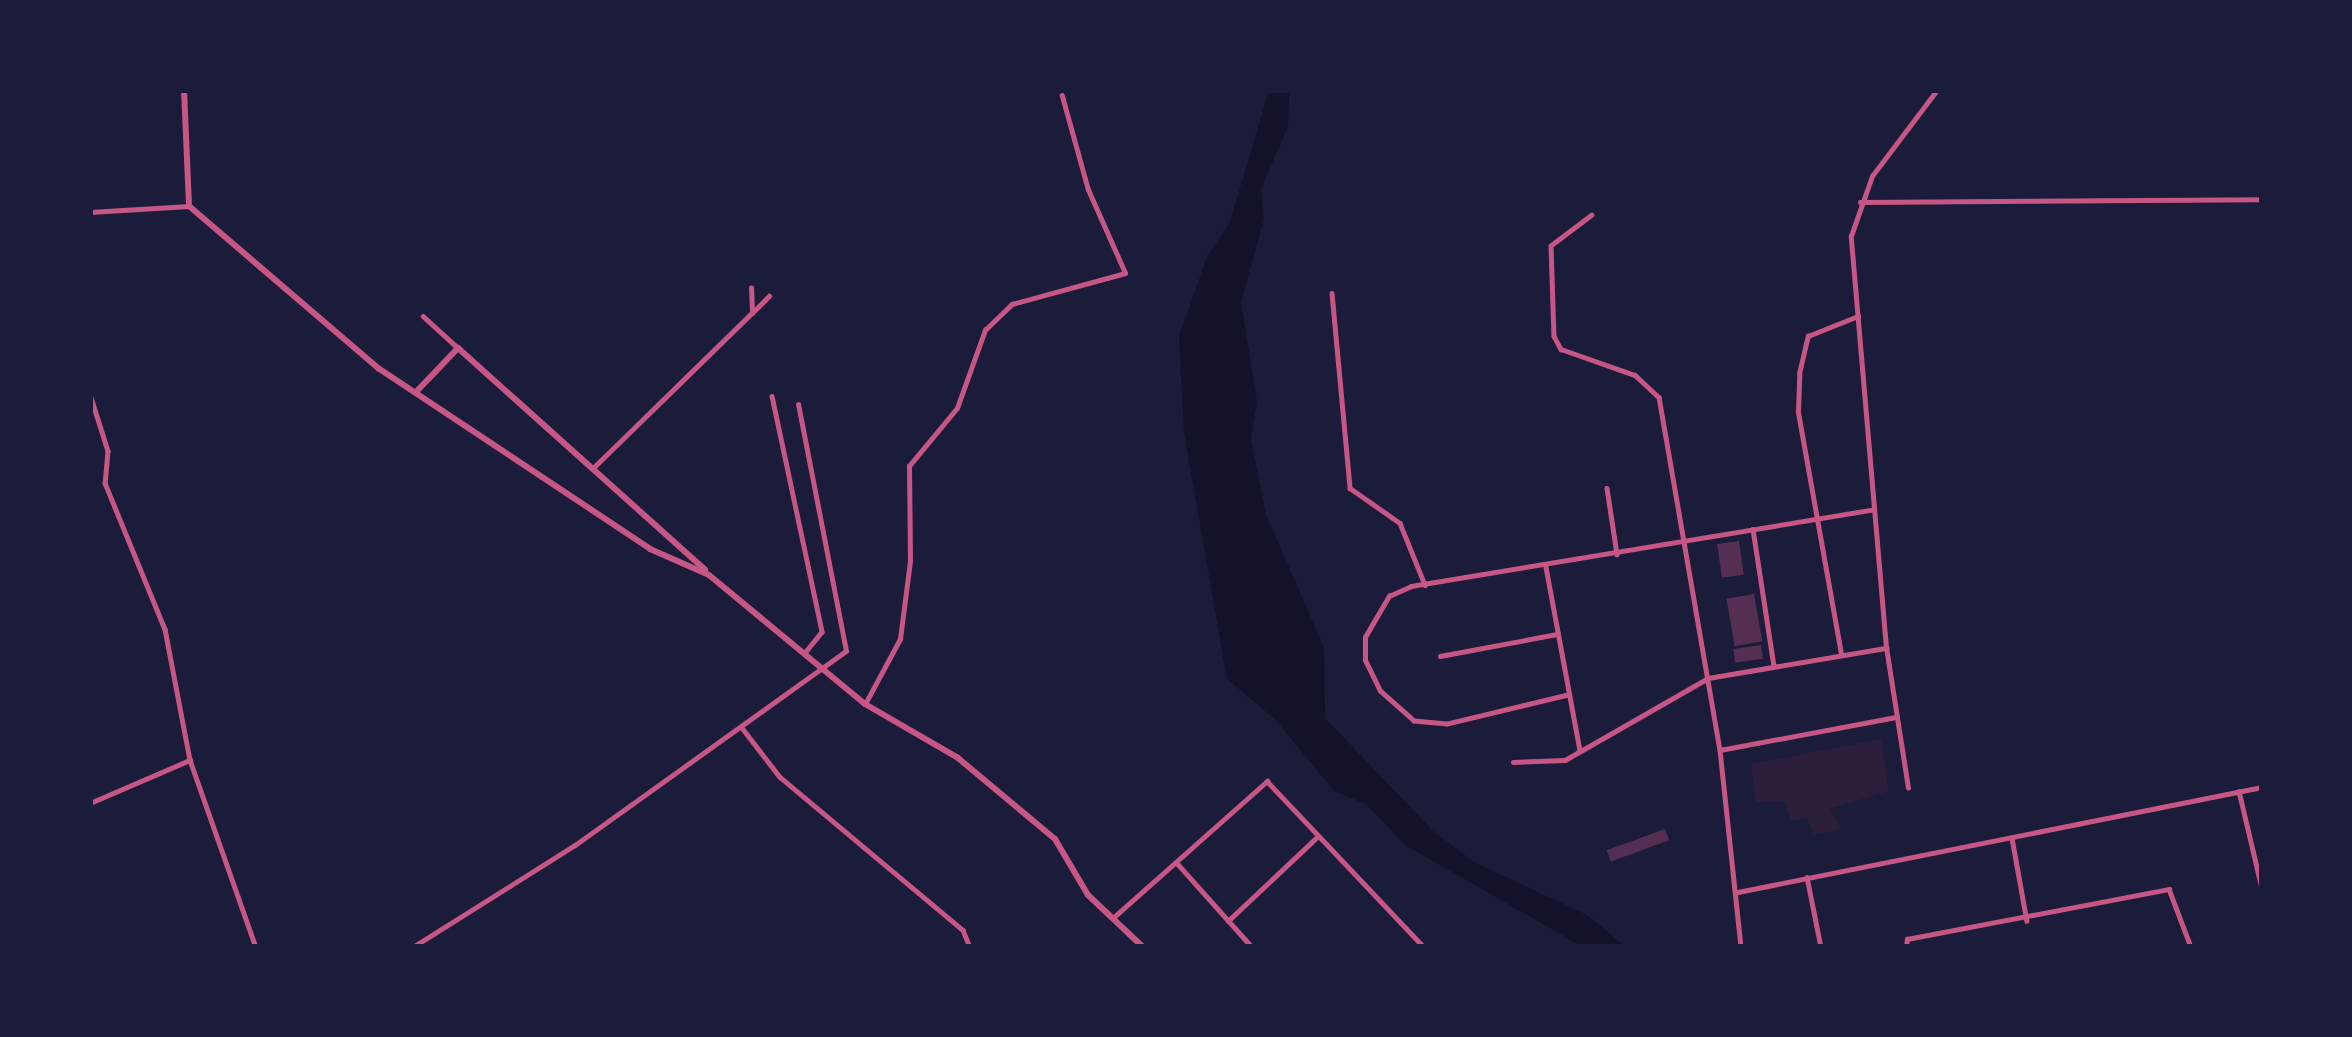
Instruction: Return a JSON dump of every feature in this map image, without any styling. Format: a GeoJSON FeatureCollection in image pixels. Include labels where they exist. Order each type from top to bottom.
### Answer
{"type":"FeatureCollection","features":[{"type":"Feature","properties":{"kind":"street"},"geometry":{"type":"LineString","coordinates":[[184,90],[189,206]]}},
{"type":"Feature","properties":{"kind":"street"},"geometry":{"type":"LineString","coordinates":[[1908,788],[1886,648],[1850,255],[1860,202],[1937,90]]}},
{"type":"Feature","properties":{"kind":"street"},"geometry":{"type":"LineString","coordinates":[[865,704],[904,616],[909,466],[957,408],[985,330],[1012,304],[1125,273],[1088,190],[1062,96]]}},
{"type":"Feature","properties":{"kind":"street"},"geometry":{"type":"LineString","coordinates":[[1860,202],[2262,199]]}},
{"type":"Feature","properties":{"kind":"street"},"geometry":{"type":"LineString","coordinates":[[90,212],[189,206],[416,392],[650,549],[710,575]]}},
{"type":"Feature","properties":{"kind":"street"},"geometry":{"type":"LineString","coordinates":[[1592,215],[1551,246],[1556,343],[1635,375],[1659,398],[1720,750],[1741,947]]}},
{"type":"Feature","properties":{"kind":"street"},"geometry":{"type":"LineString","coordinates":[[751,288],[752,313]]}},
{"type":"Feature","properties":{"kind":"street"},"geometry":{"type":"LineString","coordinates":[[1332,293],[1350,488],[1400,523],[1425,585]]}},
{"type":"Feature","properties":{"kind":"street"},"geometry":{"type":"LineString","coordinates":[[595,466],[769,296]]}},
{"type":"Feature","properties":{"kind":"street"},"geometry":{"type":"LineString","coordinates":[[423,316],[804,654],[865,704],[958,758],[1055,839],[1112,919],[1143,947]]}},
{"type":"Feature","properties":{"kind":"street"},"geometry":{"type":"LineString","coordinates":[[1841,656],[1798,412],[1808,335],[1858,316]]}},
{"type":"Feature","properties":{"kind":"street"},"geometry":{"type":"LineString","coordinates":[[416,392],[458,348]]}},
{"type":"Feature","properties":{"kind":"street"},"geometry":{"type":"LineString","coordinates":[[90,394],[108,451],[105,483],[165,629],[190,760],[256,947]]}},
{"type":"Feature","properties":{"kind":"street"},"geometry":{"type":"LineString","coordinates":[[772,396],[821,632],[804,654]]}},
{"type":"Feature","properties":{"kind":"street"},"geometry":{"type":"LineString","coordinates":[[412,947],[743,729],[846,651],[798,405]]}},
{"type":"Feature","properties":{"kind":"street"},"geometry":{"type":"LineString","coordinates":[[1607,488],[1617,555]]}},
{"type":"Feature","properties":{"kind":"street"},"geometry":{"type":"LineString","coordinates":[[1568,695],[1447,724],[1414,721],[1397,710],[1365,660],[1365,637],[1389,596],[1425,585],[1872,510]]}},
{"type":"Feature","properties":{"kind":"street"},"geometry":{"type":"LineString","coordinates":[[1753,529],[1774,667]]}},
{"type":"Feature","properties":{"kind":"street"},"geometry":{"type":"LineString","coordinates":[[1546,567],[1580,751]]}},
{"type":"Feature","properties":{"kind":"street"},"geometry":{"type":"LineString","coordinates":[[1440,656],[1558,634]]}},
{"type":"Feature","properties":{"kind":"street"},"geometry":{"type":"LineString","coordinates":[[1514,762],[1548,766],[1708,678],[1886,648]]}},
{"type":"Feature","properties":{"kind":"street"},"geometry":{"type":"LineString","coordinates":[[1720,750],[1898,717]]}},
{"type":"Feature","properties":{"kind":"street"},"geometry":{"type":"LineString","coordinates":[[743,729],[780,777],[963,930],[970,947]]}},
{"type":"Feature","properties":{"kind":"street"},"geometry":{"type":"LineString","coordinates":[[90,803],[190,760]]}},
{"type":"Feature","properties":{"kind":"street"},"geometry":{"type":"LineString","coordinates":[[1112,919],[1267,782],[1424,947]]}},
{"type":"Feature","properties":{"kind":"street"},"geometry":{"type":"LineString","coordinates":[[1738,892],[2262,787]]}},
{"type":"Feature","properties":{"kind":"street"},"geometry":{"type":"LineString","coordinates":[[2239,791],[2262,888]]}},
{"type":"Feature","properties":{"kind":"street"},"geometry":{"type":"LineString","coordinates":[[1228,921],[1317,837]]}},
{"type":"Feature","properties":{"kind":"street"},"geometry":{"type":"LineString","coordinates":[[2012,837],[2027,921]]}},
{"type":"Feature","properties":{"kind":"street"},"geometry":{"type":"LineString","coordinates":[[1176,862],[1252,947]]}},
{"type":"Feature","properties":{"kind":"street"},"geometry":{"type":"LineString","coordinates":[[1807,877],[1821,947]]}},
{"type":"Feature","properties":{"kind":"street"},"geometry":{"type":"LineString","coordinates":[[1906,947],[1907,939],[2027,921],[2169,890],[2191,947]]}},
{"type":"Feature","properties":{"kind":"shaded area"},"geometry":{"type":"Polygon","coordinates":[[[1269,90],[1289,90],[1288,126],[1261,189],[1264,219],[1241,302],[1257,402],[1251,439],[1266,514],[1324,648],[1325,718],[1433,831],[1474,862],[1587,915],[1626,947],[1583,947],[1405,845],[1366,804],[1334,791],[1275,719],[1227,679],[1184,432],[1179,336],[1207,257],[1230,222],[1269,90]]]}},
{"type":"Feature","properties":{"kind":"shaded area"},"geometry":{"type":"Polygon","coordinates":[[[1881,739],[1889,791],[1830,809],[1841,829],[1814,835],[1807,818],[1791,821],[1785,802],[1756,802],[1751,764],[1881,739]]]}},
{"type":"Feature","properties":{"kind":"building"},"geometry":{"type":"Polygon","coordinates":[[[1739,541],[1744,575],[1722,578],[1717,544],[1739,541]]]}},
{"type":"Feature","properties":{"kind":"building"},"geometry":{"type":"Polygon","coordinates":[[[1754,594],[1762,641],[1735,646],[1726,599],[1754,594]]]}},
{"type":"Feature","properties":{"kind":"building"},"geometry":{"type":"Polygon","coordinates":[[[1761,645],[1763,659],[1735,663],[1733,649],[1761,645]]]}},
{"type":"Feature","properties":{"kind":"building"},"geometry":{"type":"Polygon","coordinates":[[[1665,829],[1669,840],[1611,861],[1607,850],[1665,829]]]}}]}
